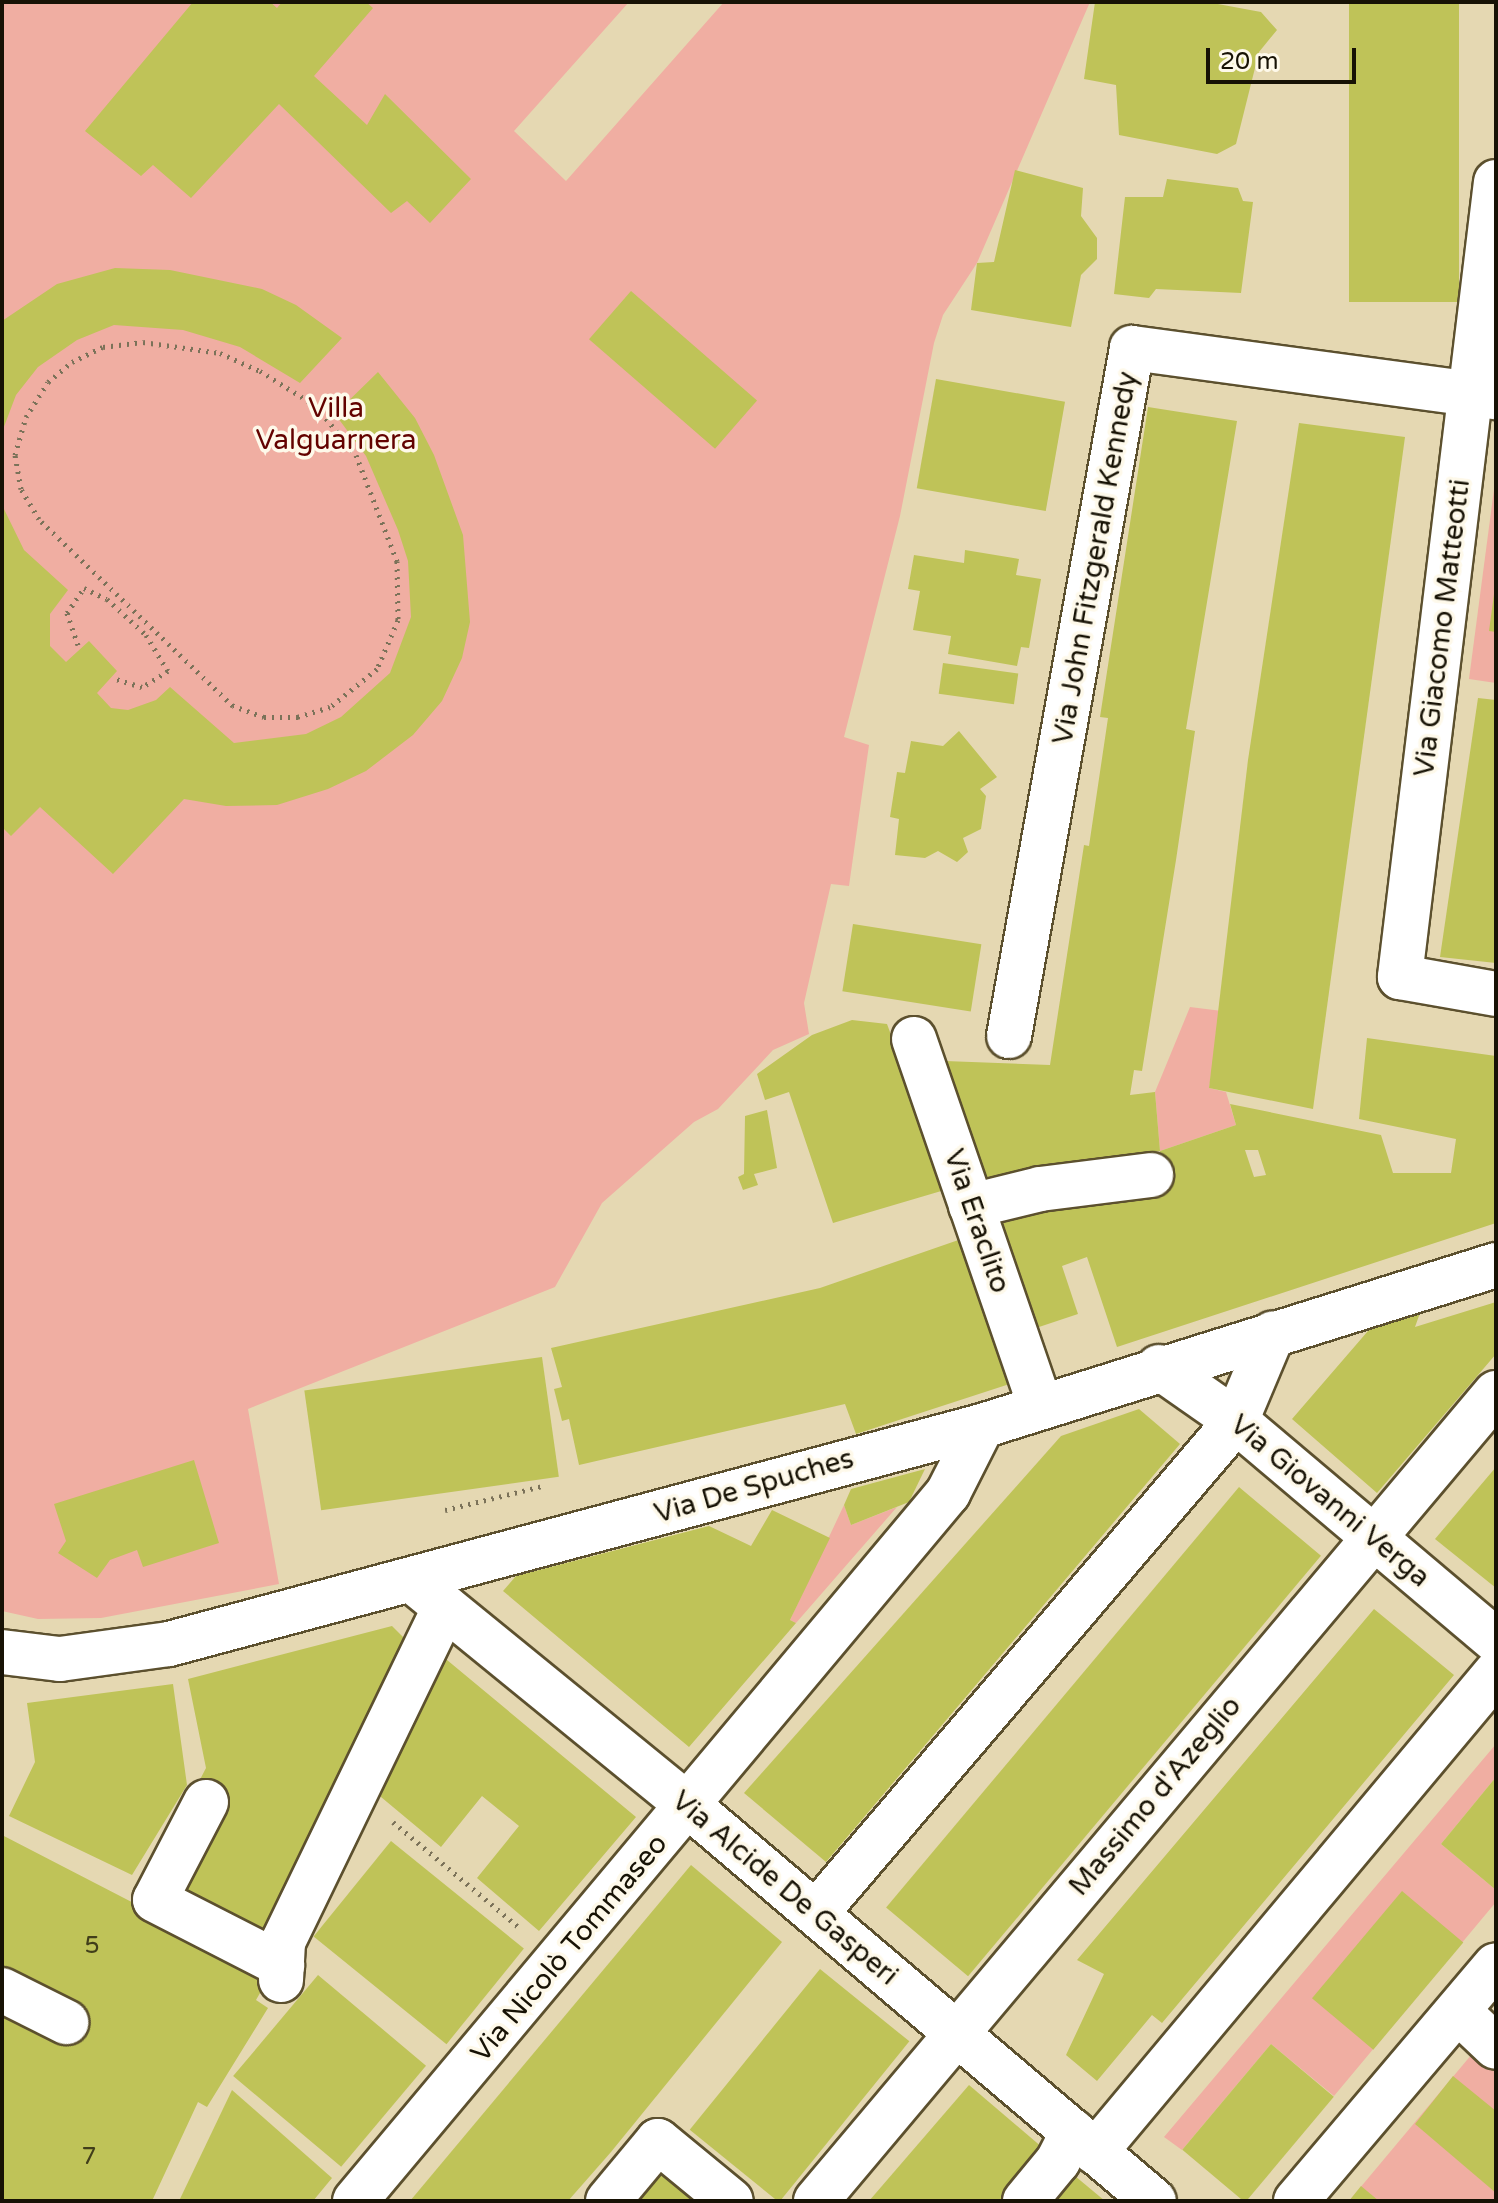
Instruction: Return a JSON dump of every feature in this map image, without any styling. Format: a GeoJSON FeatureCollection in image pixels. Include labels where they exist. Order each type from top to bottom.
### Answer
{"type":"FeatureCollection","features":[{"type":"Feature","properties":{"kind":"street","name":"Via Giacomo Matteotti"},"geometry":{"type":"LineString","coordinates":[[1496,182],[1483,395],[1400,977],[1496,994]]}},
{"type":"Feature","properties":{"kind":"street","name":"Via John Fitzgerald Kennedy"},"geometry":{"type":"LineString","coordinates":[[1009,1036],[1132,348],[1483,395]]}},
{"type":"Feature","properties":{"kind":"street","name":"Via Eraclito"},"geometry":{"type":"LineString","coordinates":[[914,1039],[1040,1404]]}},
{"type":"Feature","properties":{"kind":"street"},"geometry":{"type":"LineString","coordinates":[[971,1206],[1040,1189],[1151,1175]]}},
{"type":"Feature","properties":{"kind":"street","name":"Via De Spuches"},"geometry":{"type":"LineString","coordinates":[[8,1658],[60,1659],[169,1644],[429,1594],[982,1426],[1040,1404],[1496,1265]]}},
{"type":"Feature","properties":{"kind":"street"},"geometry":{"type":"LineString","coordinates":[[816,1913],[1236,1421],[1273,1333]]}},
{"type":"Feature","properties":{"kind":"street","name":"Via Giovanni Verga"},"geometry":{"type":"LineString","coordinates":[[1159,1367],[1236,1421],[1496,1641]]}},
{"type":"Feature","properties":{"kind":"street","name":"Massimo d'Azeglio"},"geometry":{"type":"LineString","coordinates":[[816,2201],[1496,1393]]}},
{"type":"Feature","properties":{"kind":"street","name":"Via Nicolò Tommaseo"},"geometry":{"type":"LineString","coordinates":[[355,2201],[689,1806],[948,1493],[982,1426]]}},
{"type":"Feature","properties":{"kind":"street"},"geometry":{"type":"LineString","coordinates":[[206,1802],[155,1900],[282,1972],[283,1942],[357,1792],[429,1594]]}},
{"type":"Feature","properties":{"kind":"street","name":"Via Alcide De Gasperi"},"geometry":{"type":"LineString","coordinates":[[429,1594],[689,1806],[1154,2201]]}},
{"type":"Feature","properties":{"kind":"street"},"geometry":{"type":"LineString","coordinates":[[1025,2201],[1058,2161],[1084,2142],[1496,1673]]}},
{"type":"Feature","properties":{"kind":"street"},"geometry":{"type":"LineString","coordinates":[[1484,1987],[1496,2047]]}},
{"type":"Feature","properties":{"kind":"street"},"geometry":{"type":"LineString","coordinates":[[1296,2201],[1484,1987]]}},
{"type":"Feature","properties":{"kind":"street"},"geometry":{"type":"LineString","coordinates":[[2,1990],[66,2022]]}},
{"type":"Feature","properties":{"kind":"street"},"geometry":{"type":"LineString","coordinates":[[608,2201],[658,2141],[731,2201]]}},
{"type":"Feature","properties":{"kind":"path"},"geometry":{"type":"LineString","coordinates":[[143,342],[220,353],[291,388],[316,406],[356,455],[397,561],[398,620],[377,669],[358,689],[309,714],[264,717],[233,706],[196,675],[39,519],[21,489],[15,455],[26,417],[48,382],[72,362],[103,347],[143,342]]}},
{"type":"Feature","properties":{"kind":"path"},"geometry":{"type":"LineString","coordinates":[[78,645],[70,636],[67,613],[84,588],[107,599],[146,635],[168,671],[142,687],[112,678]]}},
{"type":"Feature","properties":{"kind":"path"},"geometry":{"type":"LineString","coordinates":[[445,1510],[543,1486]]}},
{"type":"Feature","properties":{"kind":"path"},"geometry":{"type":"LineString","coordinates":[[357,1792],[558,1960]]}},
{"type":"Feature","properties":{"kind":"green space"},"geometry":{"type":"Polygon","coordinates":[[[2,2],[629,2],[514,131],[566,181],[724,2],[1090,2],[977,263],[943,315],[934,343],[900,516],[844,737],[869,745],[849,886],[831,884],[804,1003],[809,1034],[773,1050],[718,1109],[694,1122],[602,1203],[555,1287],[248,1409],[279,1584],[101,1618],[38,1619],[2,1611],[2,2]]]}},
{"type":"Feature","properties":{"kind":"green space"},"geometry":{"type":"Polygon","coordinates":[[[1496,474],[1496,683],[1469,679],[1496,474]]]}},
{"type":"Feature","properties":{"kind":"green space"},"geometry":{"type":"Polygon","coordinates":[[[1190,1007],[1222,1011],[1209,1088],[1226,1092],[1236,1125],[1160,1151],[1155,1092],[1190,1007]]]}},
{"type":"Feature","properties":{"kind":"green space"},"geometry":{"type":"Polygon","coordinates":[[[844,1505],[851,1525],[897,1507],[796,1623],[790,1620],[844,1505]]]}},
{"type":"Feature","properties":{"kind":"green space"},"geometry":{"type":"Polygon","coordinates":[[[1496,1744],[1496,1777],[1441,1844],[1496,1890],[1496,1902],[1334,2096],[1271,2044],[1182,2150],[1164,2137],[1496,1744]]]}},
{"type":"Feature","properties":{"kind":"green space"},"geometry":{"type":"Polygon","coordinates":[[[1472,2054],[1496,2073],[1496,2201],[1349,2201],[1472,2054]]]}},
{"type":"Feature","properties":{"kind":"building"},"geometry":{"type":"Polygon","coordinates":[[[193,2],[270,2],[277,8],[282,2],[366,2],[373,8],[314,76],[367,125],[385,94],[471,179],[430,223],[407,201],[391,213],[279,104],[191,198],[153,165],[141,176],[85,131],[193,2]]]}},
{"type":"Feature","properties":{"kind":"building"},"geometry":{"type":"Polygon","coordinates":[[[1095,2],[1207,2],[1261,12],[1277,30],[1259,52],[1236,144],[1217,154],[1119,135],[1116,85],[1084,79],[1095,2]]]}},
{"type":"Feature","properties":{"kind":"building"},"geometry":{"type":"Polygon","coordinates":[[[1349,2],[1459,2],[1459,302],[1349,302],[1349,2]]]}},
{"type":"Feature","properties":{"kind":"building"},"geometry":{"type":"Polygon","coordinates":[[[1015,170],[1083,188],[1081,216],[1097,238],[1097,259],[1081,275],[1071,327],[971,310],[977,263],[994,262],[1015,170]]]}},
{"type":"Feature","properties":{"kind":"building"},"geometry":{"type":"Polygon","coordinates":[[[1167,179],[1238,188],[1243,201],[1253,202],[1241,293],[1156,289],[1149,298],[1114,294],[1125,197],[1163,197],[1167,179]]]}},
{"type":"Feature","properties":{"kind":"building","name":"Villa Valguarnera"},"geometry":{"type":"Polygon","coordinates":[[[115,268],[170,270],[262,289],[296,305],[342,338],[300,383],[240,347],[183,330],[114,325],[77,340],[38,367],[16,395],[2,432],[2,321],[57,284],[115,268]]]}},
{"type":"Feature","properties":{"kind":"building"},"geometry":{"type":"Polygon","coordinates":[[[631,291],[757,401],[715,449],[589,339],[631,291]]]}},
{"type":"Feature","properties":{"kind":"building","name":"Villa Valguarnera"},"geometry":{"type":"Polygon","coordinates":[[[378,372],[415,418],[434,455],[463,535],[470,622],[462,658],[442,701],[413,735],[366,771],[328,789],[277,805],[226,806],[184,799],[113,874],[40,807],[11,836],[2,827],[2,505],[24,550],[68,590],[50,614],[50,646],[66,662],[89,641],[117,671],[97,693],[111,708],[128,710],[156,700],[170,687],[234,743],[306,734],[341,717],[390,673],[411,617],[408,561],[398,530],[366,456],[335,414],[378,372]]]}},
{"type":"Feature","properties":{"kind":"building"},"geometry":{"type":"Polygon","coordinates":[[[936,379],[1065,402],[1046,511],[917,488],[936,379]]]}},
{"type":"Feature","properties":{"kind":"building"},"geometry":{"type":"Polygon","coordinates":[[[1148,407],[1237,421],[1186,729],[1195,731],[1176,860],[1142,1071],[1134,1070],[1130,1095],[1155,1092],[1160,1151],[981,1178],[919,1030],[936,1032],[945,1061],[1050,1065],[1084,845],[1089,846],[1108,718],[1100,717],[1148,407]]]}},
{"type":"Feature","properties":{"kind":"building"},"geometry":{"type":"Polygon","coordinates":[[[1299,423],[1405,437],[1313,1109],[1209,1088],[1248,760],[1299,423]]]}},
{"type":"Feature","properties":{"kind":"building"},"geometry":{"type":"Polygon","coordinates":[[[965,550],[1019,559],[1016,575],[1041,579],[1029,648],[1021,647],[1017,666],[948,654],[951,636],[913,630],[920,591],[908,589],[914,555],[964,563],[965,550]]]}},
{"type":"Feature","properties":{"kind":"building"},"geometry":{"type":"Polygon","coordinates":[[[1496,594],[1496,632],[1489,631],[1496,594]]]}},
{"type":"Feature","properties":{"kind":"building"},"geometry":{"type":"Polygon","coordinates":[[[943,663],[1018,674],[1014,704],[939,694],[943,663]]]}},
{"type":"Feature","properties":{"kind":"building"},"geometry":{"type":"Polygon","coordinates":[[[1478,698],[1496,700],[1496,963],[1440,957],[1478,698]]]}},
{"type":"Feature","properties":{"kind":"building"},"geometry":{"type":"Polygon","coordinates":[[[959,731],[997,777],[980,789],[986,796],[981,829],[963,838],[968,852],[957,862],[938,851],[925,858],[895,855],[899,819],[890,817],[897,772],[905,773],[911,741],[943,746],[959,731]]]}},
{"type":"Feature","properties":{"kind":"building"},"geometry":{"type":"Polygon","coordinates":[[[853,924],[981,944],[971,1011],[842,991],[853,924]]]}},
{"type":"Feature","properties":{"kind":"building"},"geometry":{"type":"Polygon","coordinates":[[[852,1020],[887,1024],[948,1189],[833,1223],[789,1092],[765,1100],[757,1074],[812,1035],[852,1020]]]}},
{"type":"Feature","properties":{"kind":"building"},"geometry":{"type":"Polygon","coordinates":[[[1367,1038],[1496,1056],[1496,1223],[1117,1347],[1087,1257],[1062,1266],[1078,1314],[1036,1328],[1002,1222],[1044,1210],[1167,1192],[1160,1151],[1236,1125],[1230,1104],[1381,1135],[1393,1173],[1451,1173],[1456,1139],[1359,1119],[1367,1038]],[[1245,1150],[1254,1177],[1266,1175],[1258,1150],[1245,1150]]]}},
{"type":"Feature","properties":{"kind":"building"},"geometry":{"type":"Polygon","coordinates":[[[767,1110],[777,1168],[754,1174],[758,1185],[743,1190],[738,1177],[744,1174],[745,1116],[767,1110]]]}},
{"type":"Feature","properties":{"kind":"building"},"geometry":{"type":"Polygon","coordinates":[[[970,1236],[1022,1380],[856,1434],[845,1404],[579,1465],[569,1419],[562,1421],[554,1389],[562,1387],[551,1348],[820,1288],[970,1236]]]}},
{"type":"Feature","properties":{"kind":"building"},"geometry":{"type":"Polygon","coordinates":[[[1496,1302],[1496,1354],[1377,1493],[1292,1419],[1374,1324],[1420,1313],[1415,1327],[1496,1302]]]}},
{"type":"Feature","properties":{"kind":"building"},"geometry":{"type":"Polygon","coordinates":[[[542,1357],[559,1477],[321,1510],[304,1390],[542,1357]]]}},
{"type":"Feature","properties":{"kind":"building"},"geometry":{"type":"Polygon","coordinates":[[[1139,1409],[1180,1444],[826,1862],[744,1793],[1061,1436],[1139,1409]]]}},
{"type":"Feature","properties":{"kind":"building"},"geometry":{"type":"Polygon","coordinates":[[[194,1460],[219,1543],[143,1567],[137,1550],[110,1560],[97,1578],[58,1553],[66,1541],[54,1504],[194,1460]]]}},
{"type":"Feature","properties":{"kind":"building"},"geometry":{"type":"Polygon","coordinates":[[[1496,1467],[1496,1588],[1435,1539],[1496,1467]]]}},
{"type":"Feature","properties":{"kind":"building"},"geometry":{"type":"Polygon","coordinates":[[[925,1469],[909,1502],[851,1525],[844,1505],[851,1489],[925,1469]]]}},
{"type":"Feature","properties":{"kind":"building"},"geometry":{"type":"Polygon","coordinates":[[[1239,1487],[1321,1556],[968,1976],[886,1908],[1239,1487]]]}},
{"type":"Feature","properties":{"kind":"building"},"geometry":{"type":"Polygon","coordinates":[[[772,1510],[830,1538],[790,1620],[796,1623],[689,1747],[503,1591],[516,1576],[709,1526],[751,1546],[772,1510]]]}},
{"type":"Feature","properties":{"kind":"building"},"geometry":{"type":"Polygon","coordinates":[[[1374,1609],[1454,1675],[1162,2023],[1152,2015],[1097,2081],[1066,2055],[1104,1974],[1077,1960],[1374,1609]]]}},
{"type":"Feature","properties":{"kind":"building"},"geometry":{"type":"Polygon","coordinates":[[[392,1626],[410,1644],[257,1940],[180,1901],[227,1813],[192,1795],[206,1768],[188,1679],[392,1626]]]}},
{"type":"Feature","properties":{"kind":"building"},"geometry":{"type":"Polygon","coordinates":[[[441,1655],[636,1817],[539,1931],[477,1878],[519,1826],[482,1796],[441,1847],[375,1792],[441,1655]]]}},
{"type":"Feature","properties":{"kind":"building"},"geometry":{"type":"Polygon","coordinates":[[[173,1684],[187,1785],[132,1875],[9,1816],[35,1762],[27,1703],[173,1684]]]}},
{"type":"Feature","properties":{"kind":"building"},"geometry":{"type":"Polygon","coordinates":[[[1496,1777],[1496,1890],[1441,1844],[1496,1777]]]}},
{"type":"Feature","properties":{"kind":"building"},"geometry":{"type":"Polygon","coordinates":[[[2,1835],[271,1974],[256,2000],[268,2008],[207,2107],[198,2102],[152,2201],[2,2201],[2,1835]]]}},
{"type":"Feature","properties":{"kind":"building"},"geometry":{"type":"Polygon","coordinates":[[[391,1841],[524,1949],[446,2044],[314,1937],[391,1841]]]}},
{"type":"Feature","properties":{"kind":"building"},"geometry":{"type":"Polygon","coordinates":[[[691,1865],[782,1942],[611,2152],[568,2201],[410,2201],[691,1865]]]}},
{"type":"Feature","properties":{"kind":"building"},"geometry":{"type":"Polygon","coordinates":[[[1402,1891],[1463,1942],[1373,2050],[1312,1998],[1402,1891]]]}},
{"type":"Feature","properties":{"kind":"building"},"geometry":{"type":"Polygon","coordinates":[[[820,1969],[909,2041],[780,2201],[690,2130],[820,1969]]]}},
{"type":"Feature","properties":{"kind":"building"},"geometry":{"type":"Polygon","coordinates":[[[318,1975],[426,2066],[341,2167],[233,2076],[318,1975]]]}},
{"type":"Feature","properties":{"kind":"building"},"geometry":{"type":"Polygon","coordinates":[[[1271,2044],[1334,2097],[1246,2201],[1182,2150],[1271,2044]]]}},
{"type":"Feature","properties":{"kind":"building"},"geometry":{"type":"Polygon","coordinates":[[[1453,2076],[1496,2111],[1496,2193],[1415,2124],[1453,2076]]]}},
{"type":"Feature","properties":{"kind":"building"},"geometry":{"type":"Polygon","coordinates":[[[969,2085],[1050,2154],[1010,2201],[869,2201],[969,2085]]]}},
{"type":"Feature","properties":{"kind":"building"},"geometry":{"type":"Polygon","coordinates":[[[232,2090],[332,2178],[313,2201],[179,2201],[232,2090]]]}},
{"type":"Feature","properties":{"kind":"building"},"geometry":{"type":"Polygon","coordinates":[[[654,2163],[699,2201],[622,2201],[654,2163]]]}},
{"type":"Feature","properties":{"kind":"building"},"geometry":{"type":"Polygon","coordinates":[[[1069,2171],[1105,2201],[1044,2201],[1069,2171]]]}},
{"type":"Feature","properties":{"kind":"building"},"geometry":{"type":"Polygon","coordinates":[[[1361,2186],[1379,2201],[1349,2201],[1361,2186]]]}}]}
